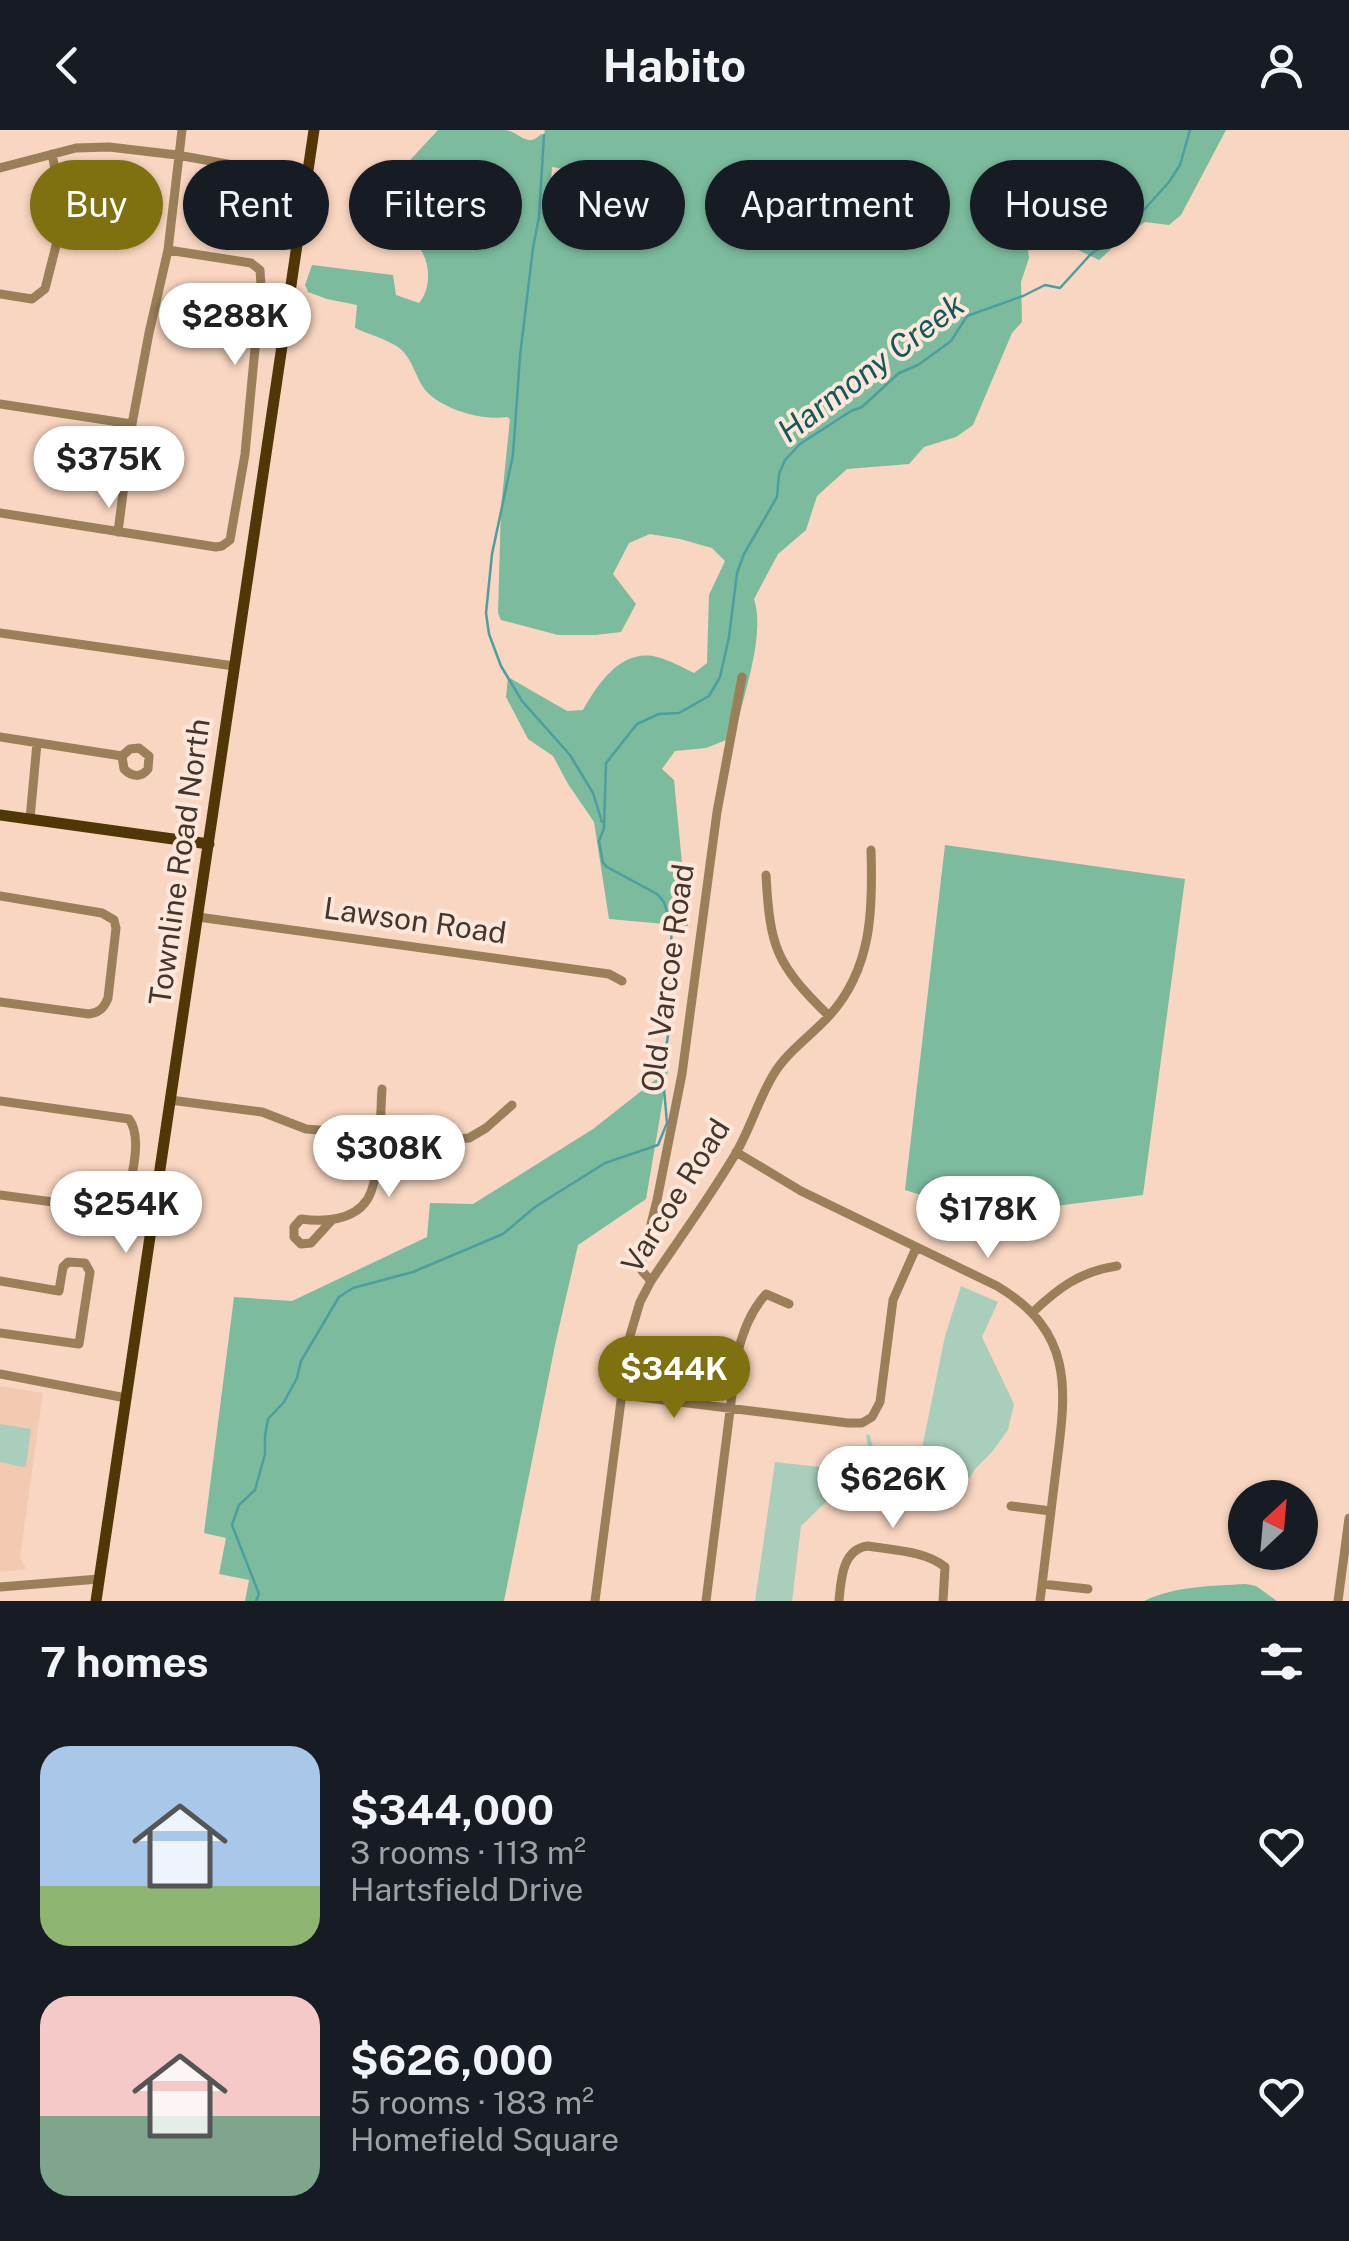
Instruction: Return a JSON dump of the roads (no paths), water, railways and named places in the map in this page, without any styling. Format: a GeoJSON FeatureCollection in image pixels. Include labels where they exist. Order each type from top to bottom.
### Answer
{"type":"FeatureCollection","features":[{"type":"Feature","properties":{"kind":"main road","name":"Townline Road North"},"geometry":{"type":"LineString","coordinates":[[310,160],[314,130]]}},
{"type":"Feature","properties":{"kind":"main road","name":"Townline Road North"},"geometry":{"type":"LineString","coordinates":[[96,1601],[296,250]]}},
{"type":"Feature","properties":{"kind":"main road"},"geometry":{"type":"LineString","coordinates":[[0,815],[209,844]]}},
{"type":"Feature","properties":{"kind":"street"},"geometry":{"type":"LineString","coordinates":[[118,532],[132,424],[168,250],[182,130]]}},
{"type":"Feature","properties":{"kind":"street"},"geometry":{"type":"LineString","coordinates":[[0,168],[76,148],[109,147],[205,160]]}},
{"type":"Feature","properties":{"kind":"street"},"geometry":{"type":"LineString","coordinates":[[0,294],[32,299],[45,289],[62,222],[52,154]]}},
{"type":"Feature","properties":{"kind":"street"},"geometry":{"type":"LineString","coordinates":[[0,513],[216,547],[226,544],[232,534],[245,454],[260,270],[251,263],[168,250]]}},
{"type":"Feature","properties":{"kind":"street"},"geometry":{"type":"LineString","coordinates":[[0,404],[132,424]]}},
{"type":"Feature","properties":{"kind":"street"},"geometry":{"type":"LineString","coordinates":[[0,633],[234,666]]}},
{"type":"Feature","properties":{"kind":"street","name":"Old Varcoe Road"},"geometry":{"type":"LineString","coordinates":[[651,1281],[642,1271],[642,1260],[682,1074],[717,812],[742,678]]}},
{"type":"Feature","properties":{"kind":"street"},"geometry":{"type":"LineString","coordinates":[[0,737],[122,756]]}},
{"type":"Feature","properties":{"kind":"street"},"geometry":{"type":"LineString","coordinates":[[30,819],[37,743]]}},
{"type":"Feature","properties":{"kind":"street","name":"Varcoe Road"},"geometry":{"type":"LineString","coordinates":[[595,1601],[634,1321],[651,1281],[736,1152],[780,1065],[829,1016],[849,988],[866,950],[872,916],[871,850]]}},
{"type":"Feature","properties":{"kind":"street"},"geometry":{"type":"LineString","coordinates":[[766,875],[768,916],[780,958],[791,977],[829,1016]]}},
{"type":"Feature","properties":{"kind":"street"},"geometry":{"type":"LineString","coordinates":[[0,896],[102,913],[114,920],[116,928],[108,998],[99,1011],[89,1014],[0,1002]]}},
{"type":"Feature","properties":{"kind":"street","name":"Lawson Road"},"geometry":{"type":"LineString","coordinates":[[198,917],[610,974],[622,981]]}},
{"type":"Feature","properties":{"kind":"street"},"geometry":{"type":"LineString","coordinates":[[332,1220],[360,1208],[369,1198],[376,1175],[382,1089]]}},
{"type":"Feature","properties":{"kind":"street"},"geometry":{"type":"LineString","coordinates":[[0,1100],[129,1119],[136,1128],[131,1176],[121,1211],[0,1195]]}},
{"type":"Feature","properties":{"kind":"street"},"geometry":{"type":"LineString","coordinates":[[170,1100],[262,1112],[306,1129],[442,1140],[470,1138],[512,1105]]}},
{"type":"Feature","properties":{"kind":"street"},"geometry":{"type":"LineString","coordinates":[[736,1152],[801,1191],[997,1286],[1032,1313],[1051,1340],[1061,1367],[1064,1404],[1040,1601]]}},
{"type":"Feature","properties":{"kind":"street"},"geometry":{"type":"LineString","coordinates":[[623,1394],[862,1423],[872,1418],[880,1402],[893,1300],[916,1248]]}},
{"type":"Feature","properties":{"kind":"street"},"geometry":{"type":"LineString","coordinates":[[0,1281],[58,1291],[62,1267],[68,1262],[84,1263],[90,1272],[79,1344],[0,1333]]}},
{"type":"Feature","properties":{"kind":"street"},"geometry":{"type":"LineString","coordinates":[[1032,1313],[1076,1277],[1117,1266]]}},
{"type":"Feature","properties":{"kind":"street"},"geometry":{"type":"LineString","coordinates":[[706,1601],[743,1330],[766,1294],[789,1304]]}},
{"type":"Feature","properties":{"kind":"street"},"geometry":{"type":"LineString","coordinates":[[0,1374],[126,1398]]}},
{"type":"Feature","properties":{"kind":"street"},"geometry":{"type":"LineString","coordinates":[[1012,1506],[1051,1511]]}},
{"type":"Feature","properties":{"kind":"street"},"geometry":{"type":"LineString","coordinates":[[1338,1601],[1349,1518]]}},
{"type":"Feature","properties":{"kind":"street"},"geometry":{"type":"LineString","coordinates":[[839,1601],[842,1571],[850,1555],[859,1547],[868,1546],[940,1562],[945,1567],[943,1601]]}},
{"type":"Feature","properties":{"kind":"street"},"geometry":{"type":"LineString","coordinates":[[0,1587],[99,1578]]}},
{"type":"Feature","properties":{"kind":"street"},"geometry":{"type":"LineString","coordinates":[[1042,1584],[1088,1590]]}},
{"type":"Feature","properties":{"kind":"waterway","name":"Harmony Creek"},"geometry":{"type":"LineString","coordinates":[[256,1601],[259,1594],[232,1525],[239,1505],[255,1490],[265,1454],[268,1419],[284,1402],[301,1361],[339,1297],[353,1288],[413,1272],[503,1234],[535,1207],[605,1163],[658,1145],[667,1123],[661,1055],[672,1007],[672,930],[664,902],[657,894],[603,863],[599,841],[604,828],[606,763],[637,724],[659,714],[679,713],[709,696],[720,677],[737,573],[777,497],[785,460],[800,444],[862,407],[899,373],[918,365],[951,341],[967,316],[1045,285],[1060,288],[1090,255],[1133,222],[1169,182],[1180,165],[1190,130]]}},
{"type":"Feature","properties":{"kind":"waterway"},"geometry":{"type":"LineString","coordinates":[[544,135],[513,455],[492,554],[486,613],[501,666],[522,701],[570,755],[593,793],[602,822]]}}]}
